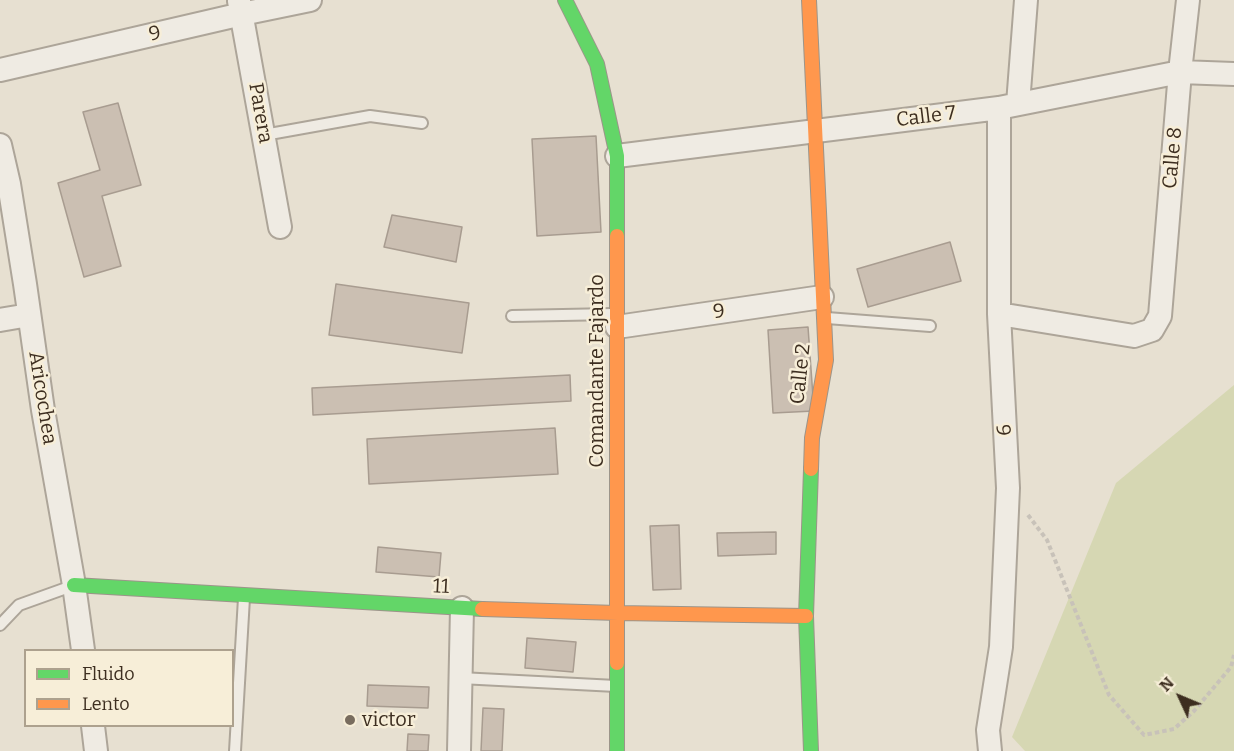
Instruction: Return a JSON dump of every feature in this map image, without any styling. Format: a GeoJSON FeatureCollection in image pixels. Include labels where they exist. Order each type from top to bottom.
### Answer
{"type":"FeatureCollection","features":[{"type":"Feature","properties":{"kind":"street","name":"9"},"geometry":{"type":"LineString","coordinates":[[0,70],[241,7],[310,0]]}},
{"type":"Feature","properties":{"kind":"street","name":"Comandante Fajardo"},"geometry":{"type":"LineString","coordinates":[[565,0],[597,64],[617,156],[618,613],[616,686],[618,751]]}},
{"type":"Feature","properties":{"kind":"street","name":"Calle 2"},"geometry":{"type":"LineString","coordinates":[[809,0],[826,360],[812,438],[806,616],[811,751]]}},
{"type":"Feature","properties":{"kind":"street","name":"6"},"geometry":{"type":"LineString","coordinates":[[990,751],[988,730],[1001,647],[1008,488],[999,314],[1009,106],[1026,0]]}},
{"type":"Feature","properties":{"kind":"street","name":"Calle 8"},"geometry":{"type":"LineString","coordinates":[[999,314],[1134,336],[1152,330],[1160,316],[1188,0]]}},
{"type":"Feature","properties":{"kind":"street","name":"Parera"},"geometry":{"type":"LineString","coordinates":[[241,7],[280,227]]}},
{"type":"Feature","properties":{"kind":"street","name":"Calle 7"},"geometry":{"type":"LineString","coordinates":[[617,156],[1009,106],[1180,72],[1234,74]]}},
{"type":"Feature","properties":{"kind":"street","name":"Aricochea"},"geometry":{"type":"LineString","coordinates":[[0,145],[9,184],[43,410],[74,585],[83,649]]}},
{"type":"Feature","properties":{"kind":"street","name":"9"},"geometry":{"type":"LineString","coordinates":[[617,321],[822,308]]}},
{"type":"Feature","properties":{"kind":"street"},"geometry":{"type":"LineString","coordinates":[[0,320],[29,315]]}},
{"type":"Feature","properties":{"kind":"street","name":"11"},"geometry":{"type":"LineString","coordinates":[[74,585],[462,608],[806,616]]}},
{"type":"Feature","properties":{"kind":"street"},"geometry":{"type":"LineString","coordinates":[[459,751],[462,608]]}},
{"type":"Feature","properties":{"kind":"street"},"geometry":{"type":"LineString","coordinates":[[93,727],[96,751]]}},
{"type":"Feature","properties":{"kind":"lane"},"geometry":{"type":"LineString","coordinates":[[264,135],[370,116],[422,123]]}},
{"type":"Feature","properties":{"kind":"lane"},"geometry":{"type":"LineString","coordinates":[[822,308],[930,326]]}},
{"type":"Feature","properties":{"kind":"lane"},"geometry":{"type":"LineString","coordinates":[[512,316],[617,321]]}},
{"type":"Feature","properties":{"kind":"lane"},"geometry":{"type":"LineString","coordinates":[[0,625],[19,605],[74,585]]}},
{"type":"Feature","properties":{"kind":"lane"},"geometry":{"type":"LineString","coordinates":[[235,751],[244,595]]}},
{"type":"Feature","properties":{"kind":"lane"},"geometry":{"type":"LineString","coordinates":[[460,678],[616,686]]}},
{"type":"Feature","properties":{"kind":"path"},"geometry":{"type":"LineString","coordinates":[[1008,488],[1047,540],[1109,695],[1144,735],[1174,729],[1194,711],[1231,667],[1234,655]]}},
{"type":"Feature","properties":{"kind":"green space"},"geometry":{"type":"Polygon","coordinates":[[[1234,385],[1234,751],[1025,751],[1012,737],[1116,483],[1234,385]]]}},
{"type":"Feature","properties":{"kind":"building"},"geometry":{"type":"Polygon","coordinates":[[[118,103],[141,185],[102,196],[121,266],[84,277],[58,183],[100,170],[83,112],[118,103]]]}},
{"type":"Feature","properties":{"kind":"building"},"geometry":{"type":"Polygon","coordinates":[[[596,136],[601,232],[537,236],[532,139],[596,136]]]}},
{"type":"Feature","properties":{"kind":"building"},"geometry":{"type":"Polygon","coordinates":[[[392,215],[462,227],[456,262],[384,247],[392,215]]]}},
{"type":"Feature","properties":{"kind":"building"},"geometry":{"type":"Polygon","coordinates":[[[950,242],[961,281],[868,307],[857,269],[950,242]]]}},
{"type":"Feature","properties":{"kind":"building"},"geometry":{"type":"Polygon","coordinates":[[[336,284],[469,303],[462,353],[329,335],[336,284]]]}},
{"type":"Feature","properties":{"kind":"building"},"geometry":{"type":"Polygon","coordinates":[[[808,327],[814,411],[773,413],[768,330],[808,327]]]}},
{"type":"Feature","properties":{"kind":"building"},"geometry":{"type":"Polygon","coordinates":[[[570,375],[571,401],[313,415],[312,388],[570,375]]]}},
{"type":"Feature","properties":{"kind":"building"},"geometry":{"type":"Polygon","coordinates":[[[555,428],[558,474],[369,484],[367,439],[555,428]]]}},
{"type":"Feature","properties":{"kind":"building"},"geometry":{"type":"Polygon","coordinates":[[[679,525],[681,589],[653,590],[650,526],[679,525]]]}},
{"type":"Feature","properties":{"kind":"building"},"geometry":{"type":"Polygon","coordinates":[[[776,532],[776,554],[718,556],[717,533],[776,532]]]}},
{"type":"Feature","properties":{"kind":"building"},"geometry":{"type":"Polygon","coordinates":[[[378,547],[441,553],[439,577],[376,572],[378,547]]]}},
{"type":"Feature","properties":{"kind":"building"},"geometry":{"type":"Polygon","coordinates":[[[527,638],[576,642],[573,672],[525,668],[527,638]]]}},
{"type":"Feature","properties":{"kind":"building"},"geometry":{"type":"Polygon","coordinates":[[[368,685],[429,687],[428,708],[367,706],[368,685]]]}},
{"type":"Feature","properties":{"kind":"building"},"geometry":{"type":"Polygon","coordinates":[[[483,708],[504,709],[502,751],[481,751],[483,708]]]}},
{"type":"Feature","properties":{"kind":"building"},"geometry":{"type":"Polygon","coordinates":[[[408,734],[429,735],[428,751],[407,751],[408,734]]]}},
{"type":"Feature","properties":{"kind":"traffic: fast"},"geometry":{"type":"LineString","coordinates":[[565,0],[597,64],[617,156],[617,236]]}},
{"type":"Feature","properties":{"kind":"traffic: fast"},"geometry":{"type":"LineString","coordinates":[[811,469],[806,616],[811,751]]}},
{"type":"Feature","properties":{"kind":"traffic: fast"},"geometry":{"type":"LineString","coordinates":[[74,585],[482,609]]}},
{"type":"Feature","properties":{"kind":"traffic: fast"},"geometry":{"type":"LineString","coordinates":[[617,663],[617,751]]}},
{"type":"Feature","properties":{"kind":"traffic: slow"},"geometry":{"type":"LineString","coordinates":[[809,0],[826,360],[812,438],[811,469]]}},
{"type":"Feature","properties":{"kind":"traffic: slow"},"geometry":{"type":"LineString","coordinates":[[617,236],[617,663]]}},
{"type":"Feature","properties":{"kind":"traffic: slow"},"geometry":{"type":"LineString","coordinates":[[482,609],[806,616]]}},
{"type":"Feature","properties":{"kind":"place","name":"victor"},"geometry":{"type":"Point","coordinates":[350,720]}}]}
